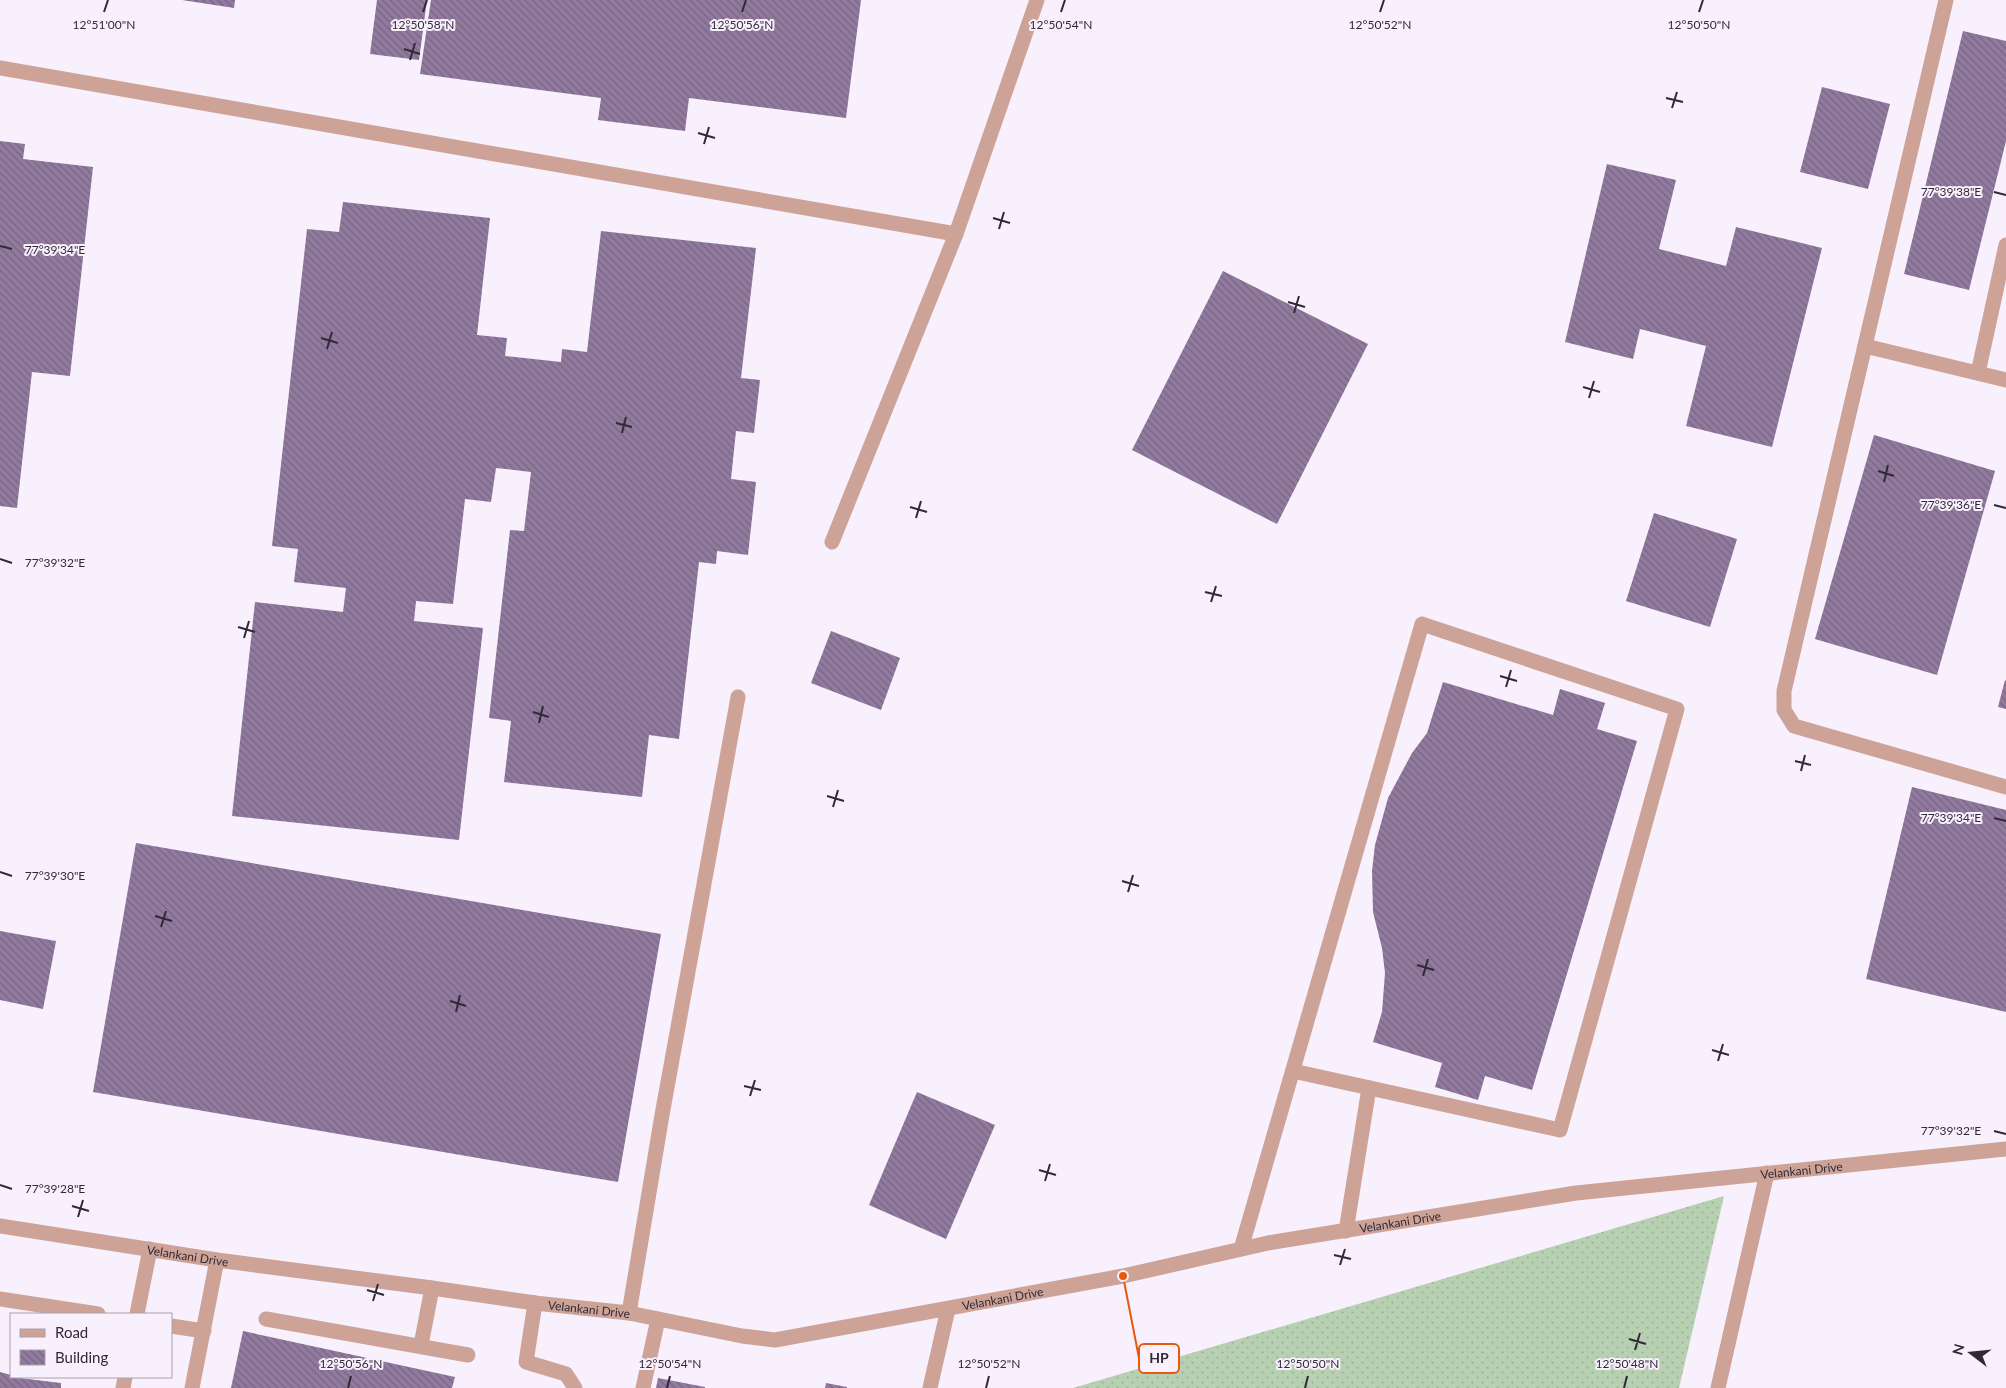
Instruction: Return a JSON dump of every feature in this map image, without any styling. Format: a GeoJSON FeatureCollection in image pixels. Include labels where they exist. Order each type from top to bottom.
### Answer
{"type":"FeatureCollection","features":[{"type":"Feature","properties":{"kind":"street"},"geometry":{"type":"LineString","coordinates":[[832,542],[956,234],[1038,0]]}},
{"type":"Feature","properties":{"kind":"street"},"geometry":{"type":"LineString","coordinates":[[1946,0],[1784,692],[1784,710],[1794,726],[2006,787]]}},
{"type":"Feature","properties":{"kind":"street"},"geometry":{"type":"LineString","coordinates":[[0,68],[956,234]]}},
{"type":"Feature","properties":{"kind":"street"},"geometry":{"type":"LineString","coordinates":[[1978,373],[2006,245]]}},
{"type":"Feature","properties":{"kind":"street"},"geometry":{"type":"LineString","coordinates":[[1865,346],[2006,380]]}},
{"type":"Feature","properties":{"kind":"street"},"geometry":{"type":"LineString","coordinates":[[1241,1249],[1422,624],[1676,709],[1560,1130],[1293,1071]]}},
{"type":"Feature","properties":{"kind":"street"},"geometry":{"type":"LineString","coordinates":[[629,1313],[662,1115],[738,697]]}},
{"type":"Feature","properties":{"kind":"street"},"geometry":{"type":"LineString","coordinates":[[1346,1231],[1369,1088]]}},
{"type":"Feature","properties":{"kind":"street","name":"Velankani Drive"},"geometry":{"type":"LineString","coordinates":[[0,1226],[217,1260],[432,1288],[535,1304],[629,1313],[742,1336],[775,1340],[1123,1276],[1241,1249],[1576,1193],[2006,1149]]}},
{"type":"Feature","properties":{"kind":"street"},"geometry":{"type":"LineString","coordinates":[[1718,1388],[1767,1173]]}},
{"type":"Feature","properties":{"kind":"street"},"geometry":{"type":"LineString","coordinates":[[137,1313],[150,1249]]}},
{"type":"Feature","properties":{"kind":"street"},"geometry":{"type":"LineString","coordinates":[[192,1388],[217,1260]]}},
{"type":"Feature","properties":{"kind":"street"},"geometry":{"type":"LineString","coordinates":[[421,1345],[432,1288]]}},
{"type":"Feature","properties":{"kind":"street"},"geometry":{"type":"LineString","coordinates":[[0,1299],[91,1313]]}},
{"type":"Feature","properties":{"kind":"street"},"geometry":{"type":"LineString","coordinates":[[535,1304],[526,1362],[566,1374],[575,1388]]}},
{"type":"Feature","properties":{"kind":"street"},"geometry":{"type":"LineString","coordinates":[[930,1388],[948,1309]]}},
{"type":"Feature","properties":{"kind":"street"},"geometry":{"type":"LineString","coordinates":[[266,1319],[468,1354]]}},
{"type":"Feature","properties":{"kind":"street"},"geometry":{"type":"LineString","coordinates":[[643,1388],[658,1319]]}},
{"type":"Feature","properties":{"kind":"street"},"geometry":{"type":"LineString","coordinates":[[172,1326],[204,1331]]}},
{"type":"Feature","properties":{"kind":"green space"},"geometry":{"type":"Polygon","coordinates":[[[1724,1196],[1679,1388],[1073,1388],[1724,1196]]]}},
{"type":"Feature","properties":{"kind":"building"},"geometry":{"type":"Polygon","coordinates":[[[182,0],[235,0],[234,8],[182,0]]]}},
{"type":"Feature","properties":{"kind":"building"},"geometry":{"type":"Polygon","coordinates":[[[377,0],[427,0],[419,60],[370,54],[377,0]]]}},
{"type":"Feature","properties":{"kind":"building"},"geometry":{"type":"Polygon","coordinates":[[[431,0],[861,0],[846,118],[689,98],[685,131],[598,120],[601,98],[420,74],[431,0]]]}},
{"type":"Feature","properties":{"kind":"building"},"geometry":{"type":"Polygon","coordinates":[[[1963,31],[2006,41],[2006,141],[1969,290],[1904,274],[1963,31]]]}},
{"type":"Feature","properties":{"kind":"building"},"geometry":{"type":"Polygon","coordinates":[[[1822,87],[1890,104],[1868,189],[1800,172],[1822,87]]]}},
{"type":"Feature","properties":{"kind":"building"},"geometry":{"type":"Polygon","coordinates":[[[0,141],[25,144],[23,159],[93,167],[70,376],[32,372],[17,508],[0,506],[0,141]]]}},
{"type":"Feature","properties":{"kind":"building"},"geometry":{"type":"Polygon","coordinates":[[[1607,164],[1676,180],[1659,249],[1726,266],[1736,227],[1822,248],[1772,447],[1686,426],[1706,346],[1640,329],[1633,359],[1565,342],[1607,164]]]}},
{"type":"Feature","properties":{"kind":"building"},"geometry":{"type":"Polygon","coordinates":[[[343,202],[490,218],[477,335],[507,338],[505,356],[561,362],[562,349],[587,352],[601,231],[756,248],[741,378],[760,380],[754,433],[736,431],[731,479],[756,482],[748,555],[717,551],[716,564],[699,562],[679,739],[649,735],[642,797],[504,782],[511,721],[489,718],[510,530],[524,531],[531,472],[496,468],[491,502],[465,499],[453,604],[416,601],[414,621],[483,628],[459,840],[232,816],[255,602],[343,612],[346,588],[294,582],[298,549],[272,546],[307,229],[339,232],[343,202]]]}},
{"type":"Feature","properties":{"kind":"building"},"geometry":{"type":"Polygon","coordinates":[[[1223,271],[1368,344],[1277,524],[1132,450],[1223,271]]]}},
{"type":"Feature","properties":{"kind":"building"},"geometry":{"type":"Polygon","coordinates":[[[1874,435],[1995,471],[1937,675],[1815,639],[1874,435]]]}},
{"type":"Feature","properties":{"kind":"building"},"geometry":{"type":"Polygon","coordinates":[[[1654,513],[1737,539],[1710,627],[1626,601],[1654,513]]]}},
{"type":"Feature","properties":{"kind":"building"},"geometry":{"type":"Polygon","coordinates":[[[831,631],[900,658],[881,710],[811,683],[831,631]]]}},
{"type":"Feature","properties":{"kind":"building"},"geometry":{"type":"Polygon","coordinates":[[[2006,681],[2006,709],[1998,707],[2006,681]]]}},
{"type":"Feature","properties":{"kind":"building"},"geometry":{"type":"Polygon","coordinates":[[[1443,682],[1553,715],[1560,689],[1605,703],[1597,729],[1637,741],[1532,1090],[1485,1076],[1478,1100],[1435,1087],[1442,1063],[1373,1042],[1382,1012],[1385,973],[1382,948],[1373,912],[1372,871],[1375,845],[1388,798],[1412,753],[1427,733],[1443,682]]]}},
{"type":"Feature","properties":{"kind":"building"},"geometry":{"type":"Polygon","coordinates":[[[1912,787],[2006,810],[2006,1012],[1866,979],[1912,787]]]}},
{"type":"Feature","properties":{"kind":"building"},"geometry":{"type":"Polygon","coordinates":[[[136,843],[661,934],[618,1182],[93,1092],[136,843]]]}},
{"type":"Feature","properties":{"kind":"building"},"geometry":{"type":"Polygon","coordinates":[[[0,931],[56,941],[43,1009],[0,1000],[0,931]]]}},
{"type":"Feature","properties":{"kind":"building"},"geometry":{"type":"Polygon","coordinates":[[[917,1092],[995,1125],[946,1239],[869,1205],[917,1092]]]}},
{"type":"Feature","properties":{"kind":"building"},"geometry":{"type":"Polygon","coordinates":[[[243,1331],[455,1377],[452,1388],[231,1388],[243,1331]]]}},
{"type":"Feature","properties":{"kind":"building"},"geometry":{"type":"Polygon","coordinates":[[[0,1372],[10,1375],[10,1378],[61,1383],[61,1388],[0,1388],[0,1372]]]}},
{"type":"Feature","properties":{"kind":"building"},"geometry":{"type":"Polygon","coordinates":[[[658,1378],[705,1387],[705,1388],[656,1388],[658,1378]]]}},
{"type":"Feature","properties":{"kind":"building"},"geometry":{"type":"Polygon","coordinates":[[[826,1383],[847,1387],[847,1388],[825,1388],[826,1383]]]}},
{"type":"Feature","properties":{"kind":"place","name":"HP"},"geometry":{"type":"Point","coordinates":[1123,1276]}}]}
